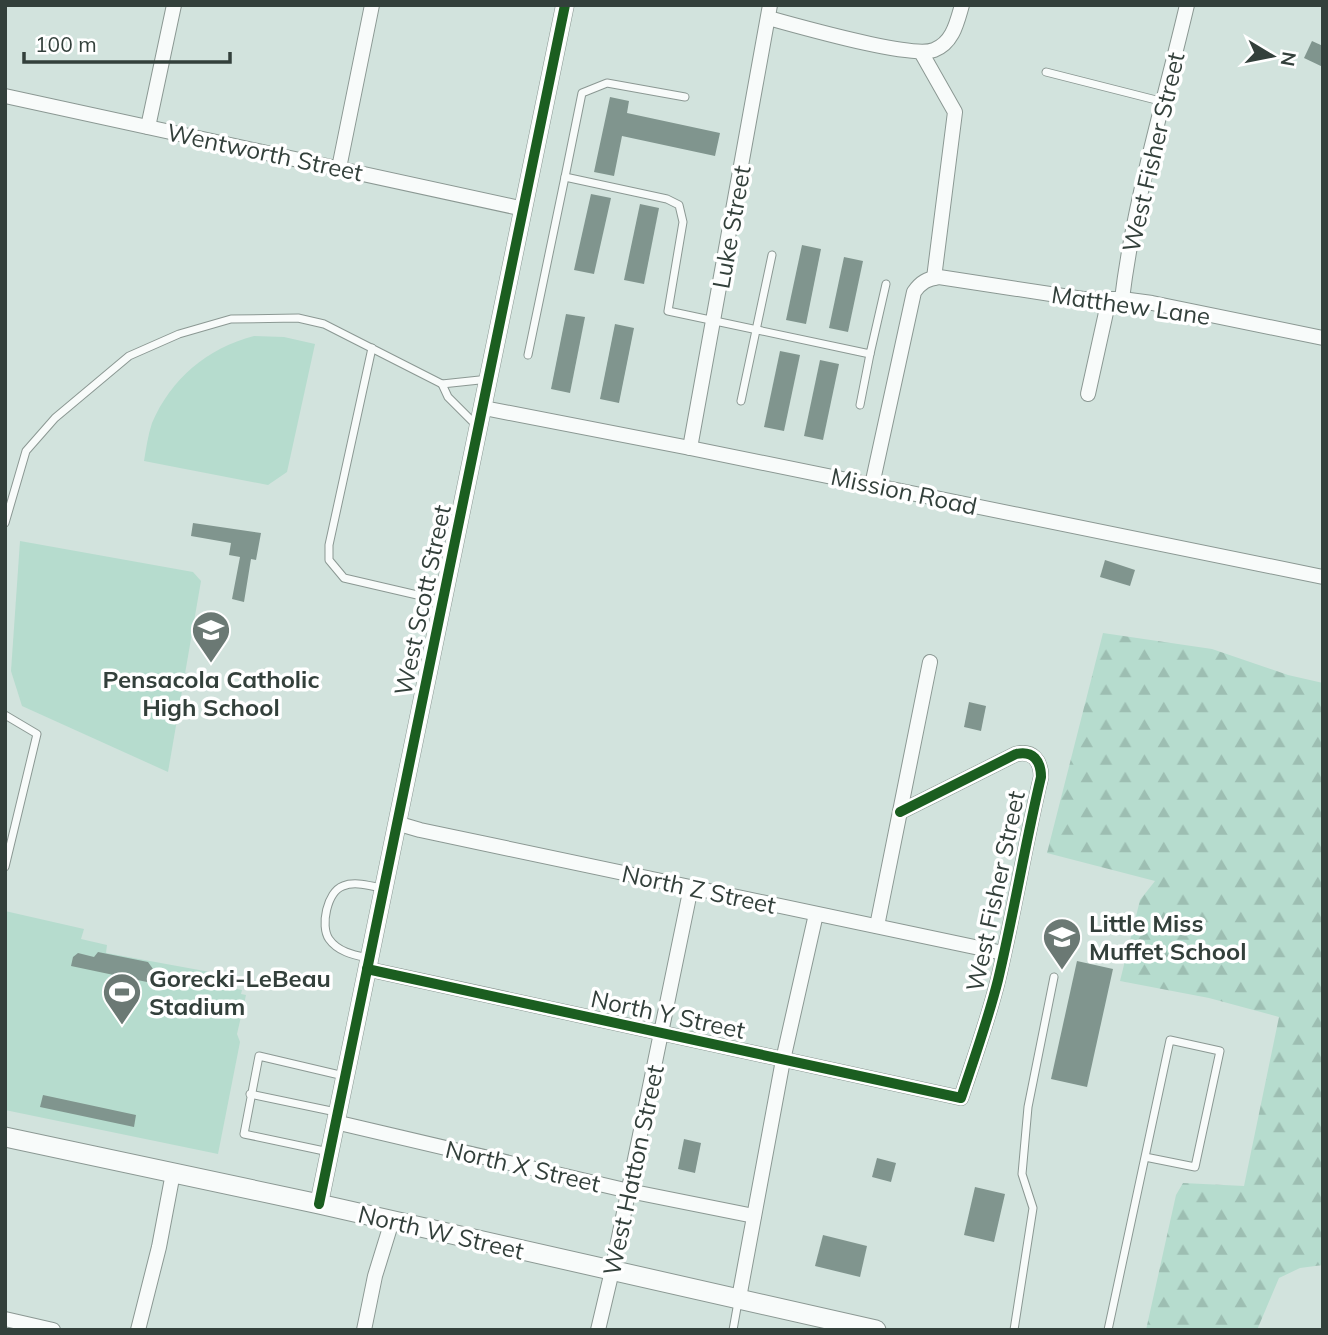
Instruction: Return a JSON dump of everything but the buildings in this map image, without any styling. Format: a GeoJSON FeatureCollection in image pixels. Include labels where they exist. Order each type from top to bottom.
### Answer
{"type":"FeatureCollection","features":[{"type":"Feature","properties":{"kind":"main road","name":"North W Street"},"geometry":{"type":"LineString","coordinates":[[5,1137],[739,1298],[831,1325],[876,1330]]}},
{"type":"Feature","properties":{"kind":"street"},"geometry":{"type":"LineString","coordinates":[[148,127],[173,5]]}},
{"type":"Feature","properties":{"kind":"street"},"geometry":{"type":"LineString","coordinates":[[339,168],[372,5]]}},
{"type":"Feature","properties":{"kind":"street","name":"West Scott Street"},"geometry":{"type":"LineString","coordinates":[[319,1204],[565,5]]}},
{"type":"Feature","properties":{"kind":"street"},"geometry":{"type":"LineString","coordinates":[[769,12],[878,46],[921,52],[934,50],[950,38],[962,5]]}},
{"type":"Feature","properties":{"kind":"street","name":"West Fisher Street"},"geometry":{"type":"LineString","coordinates":[[1088,394],[1115,299],[1187,5]]}},
{"type":"Feature","properties":{"kind":"street","name":"Luke Street"},"geometry":{"type":"LineString","coordinates":[[690,448],[769,12]]}},
{"type":"Feature","properties":{"kind":"street"},"geometry":{"type":"LineString","coordinates":[[872,485],[914,292],[919,285],[936,278],[955,112],[921,52]]}},
{"type":"Feature","properties":{"kind":"street","name":"Wentworth Street"},"geometry":{"type":"LineString","coordinates":[[5,96],[524,209]]}},
{"type":"Feature","properties":{"kind":"street","name":"Matthew Lane"},"geometry":{"type":"LineString","coordinates":[[936,278],[1083,299],[1152,303],[1323,338]]}},
{"type":"Feature","properties":{"kind":"street","name":"Mission Road"},"geometry":{"type":"LineString","coordinates":[[484,408],[1323,577]]}},
{"type":"Feature","properties":{"kind":"street"},"geometry":{"type":"LineString","coordinates":[[877,926],[930,662]]}},
{"type":"Feature","properties":{"kind":"street","name":"West Fisher Street"},"geometry":{"type":"LineString","coordinates":[[900,812],[1016,754],[1029,754],[1038,761],[1041,777],[1003,953],[987,1022],[961,1098]]}},
{"type":"Feature","properties":{"kind":"street","name":"North Z Street"},"geometry":{"type":"LineString","coordinates":[[396,823],[1003,953]]}},
{"type":"Feature","properties":{"kind":"street","name":"West Hatton Street"},"geometry":{"type":"LineString","coordinates":[[598,1330],[691,887]]}},
{"type":"Feature","properties":{"kind":"street"},"geometry":{"type":"LineString","coordinates":[[739,1298],[783,1060],[816,914]]}},
{"type":"Feature","properties":{"kind":"street","name":"North Y Street"},"geometry":{"type":"LineString","coordinates":[[368,964],[661,1034],[961,1098]]}},
{"type":"Feature","properties":{"kind":"street","name":"North X Street"},"geometry":{"type":"LineString","coordinates":[[336,1117],[629,1191],[754,1216]]}},
{"type":"Feature","properties":{"kind":"street"},"geometry":{"type":"LineString","coordinates":[[138,1330],[159,1247],[173,1173]]}},
{"type":"Feature","properties":{"kind":"street"},"geometry":{"type":"LineString","coordinates":[[364,1330],[375,1276],[391,1221]]}},
{"type":"Feature","properties":{"kind":"street"},"geometry":{"type":"LineString","coordinates":[[5,1319],[53,1330]]}},
{"type":"Feature","properties":{"kind":"lane"},"geometry":{"type":"LineString","coordinates":[[1046,72],[1164,102]]}},
{"type":"Feature","properties":{"kind":"lane"},"geometry":{"type":"LineString","coordinates":[[528,355],[582,93],[607,83],[685,97]]}},
{"type":"Feature","properties":{"kind":"lane"},"geometry":{"type":"LineString","coordinates":[[565,177],[667,199],[679,205],[683,222],[668,311],[870,354]]}},
{"type":"Feature","properties":{"kind":"lane"},"geometry":{"type":"LineString","coordinates":[[741,401],[772,255]]}},
{"type":"Feature","properties":{"kind":"lane"},"geometry":{"type":"LineString","coordinates":[[860,405],[886,284]]}},
{"type":"Feature","properties":{"kind":"lane"},"geometry":{"type":"LineString","coordinates":[[5,523],[26,451],[55,418],[129,356],[179,334],[231,318],[298,318],[324,324],[442,384],[489,379]]}},
{"type":"Feature","properties":{"kind":"lane"},"geometry":{"type":"LineString","coordinates":[[372,348],[329,545],[329,560],[344,578],[443,601]]}},
{"type":"Feature","properties":{"kind":"lane"},"geometry":{"type":"LineString","coordinates":[[442,384],[448,397],[480,428]]}},
{"type":"Feature","properties":{"kind":"lane"},"geometry":{"type":"LineString","coordinates":[[5,715],[37,734],[5,867]]}},
{"type":"Feature","properties":{"kind":"lane"},"geometry":{"type":"LineString","coordinates":[[368,964],[330,942],[324,930],[329,904],[335,890],[345,885],[383,888]]}},
{"type":"Feature","properties":{"kind":"lane"},"geometry":{"type":"LineString","coordinates":[[1014,1330],[1033,1208],[1022,1174],[1028,1107],[1054,977]]}},
{"type":"Feature","properties":{"kind":"lane"},"geometry":{"type":"LineString","coordinates":[[1108,1330],[1170,1040],[1220,1051],[1195,1167],[1145,1157]]}},
{"type":"Feature","properties":{"kind":"lane"},"geometry":{"type":"LineString","coordinates":[[329,1152],[244,1134],[250,1094],[259,1056],[344,1076]]}},
{"type":"Feature","properties":{"kind":"lane"},"geometry":{"type":"LineString","coordinates":[[250,1094],[336,1117]]}},
{"type":"Feature","properties":{"kind":"lane"},"geometry":{"type":"LineString","coordinates":[[733,1330],[739,1298]]}},
{"type":"Feature","properties":{"kind":"green space"},"geometry":{"type":"Polygon","coordinates":[[[254,336],[284,337],[315,344],[287,472],[268,485],[144,461],[152,423],[180,379],[221,348],[254,336]]]}},
{"type":"Feature","properties":{"kind":"green space"},"geometry":{"type":"Polygon","coordinates":[[[20,541],[193,572],[201,581],[168,772],[22,706],[11,671],[20,541]]]}},
{"type":"Feature","properties":{"kind":"green space"},"geometry":{"type":"Polygon","coordinates":[[[1103,633],[1212,649],[1288,675],[1323,683],[1323,1265],[1300,1268],[1279,1278],[1257,1330],[1146,1330],[1176,1195],[1183,1183],[1244,1186],[1279,1017],[1209,998],[1120,981],[1140,900],[1155,881],[1047,853],[1103,633]]]}},
{"type":"Feature","properties":{"kind":"green space","name":"Gorecki-LeBeau Stadium"},"geometry":{"type":"Polygon","coordinates":[[[5,911],[84,929],[81,939],[107,945],[106,953],[221,974],[218,985],[242,990],[241,994],[246,995],[237,1034],[240,1042],[218,1154],[5,1110],[5,911]]]}},
{"type":"Feature","properties":{"kind":"cycle path"},"geometry":{"type":"LineString","coordinates":[[319,1204],[565,5]]}},
{"type":"Feature","properties":{"kind":"cycle path"},"geometry":{"type":"LineString","coordinates":[[367,969],[961,1098],[998,980],[1041,777],[1038,762],[1031,755],[1016,754],[900,812]]}},
{"type":"Feature","properties":{"kind":"place","name":"Pensacola Catholic High School"},"geometry":{"type":"Point","coordinates":[211,664]}},
{"type":"Feature","properties":{"kind":"place","name":"Little Miss Muffet School"},"geometry":{"type":"Point","coordinates":[1062,971]}},
{"type":"Feature","properties":{"kind":"place","name":"Gorecki-LeBeau Stadium"},"geometry":{"type":"Point","coordinates":[122,1026]}}]}
